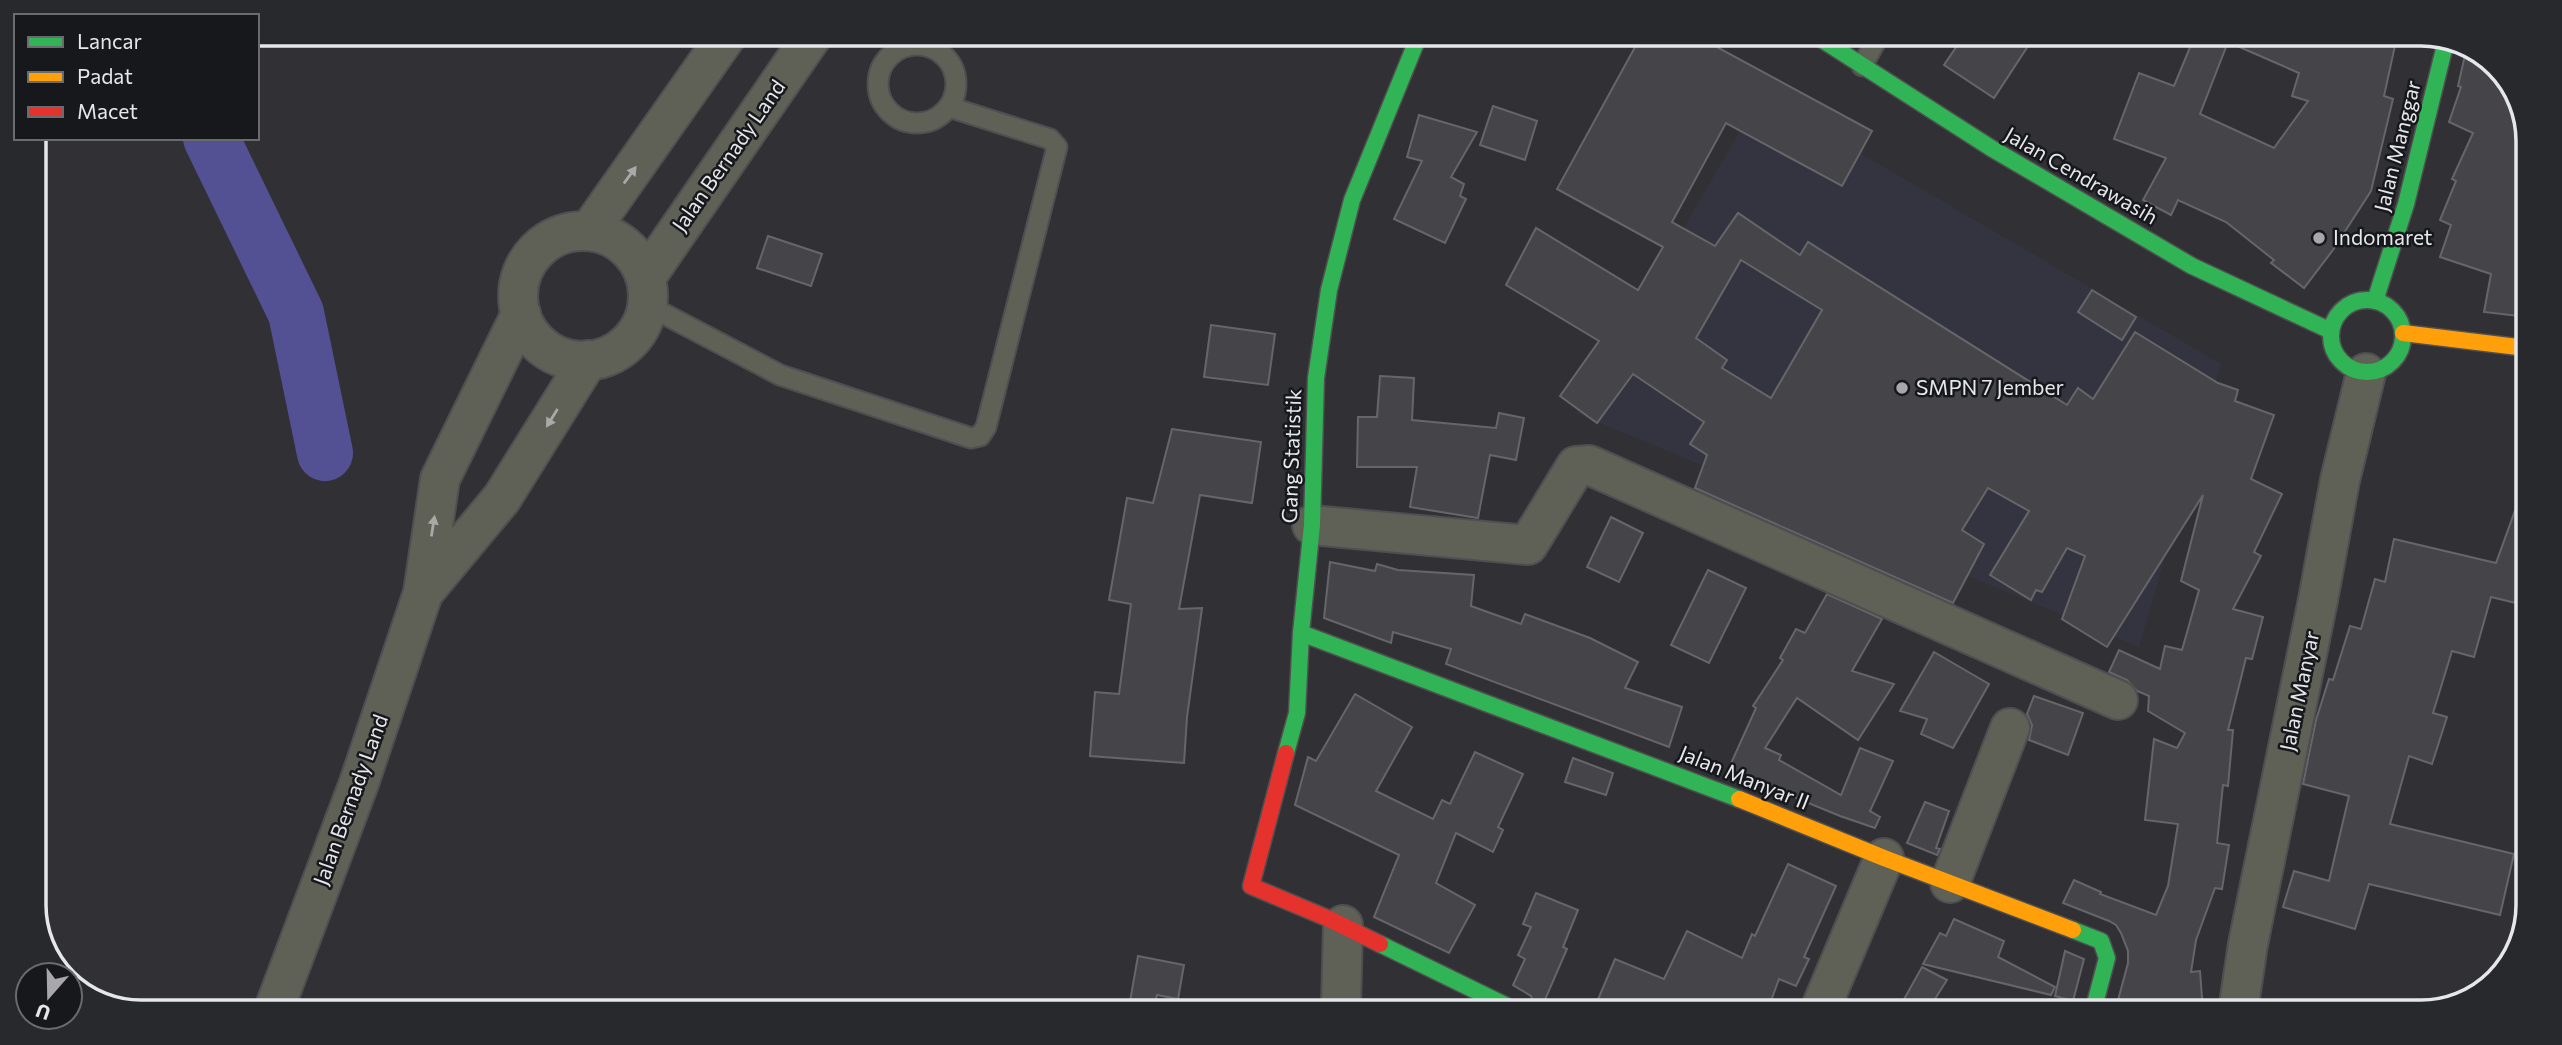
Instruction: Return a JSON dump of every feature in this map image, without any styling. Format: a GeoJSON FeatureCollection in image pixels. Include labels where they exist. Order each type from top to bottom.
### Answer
{"type":"FeatureCollection","features":[{"type":"Feature","properties":{"kind":"street"},"geometry":{"type":"LineString","coordinates":[[590,230],[720,45]]}},
{"type":"Feature","properties":{"kind":"street","name":"Jalan Bernady Land"},"geometry":{"type":"LineString","coordinates":[[647,291],[806,45]]}},
{"type":"Feature","properties":{"kind":"street","name":"Gang Statistik"},"geometry":{"type":"LineString","coordinates":[[1342,925],[1251,886],[1297,713],[1311,525],[1316,378],[1329,289],[1352,200],[1415,45]]}},
{"type":"Feature","properties":{"kind":"street","name":"Jalan Cendrawasih"},"geometry":{"type":"LineString","coordinates":[[1830,45],[1991,148],[2192,266],[2331,331]]}},
{"type":"Feature","properties":{"kind":"street","name":"Jalan Manggar"},"geometry":{"type":"LineString","coordinates":[[2375,301],[2406,204],[2444,48]]}},
{"type":"Feature","properties":{"kind":"street"},"geometry":{"type":"LineString","coordinates":[[590,230],[613,239],[629,250],[647,291],[642,324],[631,340],[611,354],[588,360],[572,360],[556,355],[541,345],[528,331],[518,297],[520,279],[539,248],[556,237],[590,230]]}},
{"type":"Feature","properties":{"kind":"street"},"geometry":{"type":"LineString","coordinates":[[2375,301],[2394,313],[2403,333],[2402,346],[2389,365],[2367,373],[2352,369],[2339,360],[2332,346],[2331,331],[2334,319],[2352,303],[2375,301]]}},
{"type":"Feature","properties":{"kind":"street","name":"Jalan Bernady Land"},"geometry":{"type":"LineString","coordinates":[[278,1000],[359,783],[423,593],[440,480],[521,314]]}},
{"type":"Feature","properties":{"kind":"street"},"geometry":{"type":"LineString","coordinates":[[2403,333],[2516,347]]}},
{"type":"Feature","properties":{"kind":"street","name":"Jalan Bernady Land"},"geometry":{"type":"LineString","coordinates":[[423,593],[502,498],[588,360]]}},
{"type":"Feature","properties":{"kind":"street","name":"Jalan Manyar"},"geometry":{"type":"LineString","coordinates":[[2240,1000],[2248,944],[2340,480],[2367,373]]}},
{"type":"Feature","properties":{"kind":"street"},"geometry":{"type":"LineString","coordinates":[[1311,525],[1528,545],[1576,466],[1589,465],[2118,700]]}},
{"type":"Feature","properties":{"kind":"street","name":"Jalan Manyar II"},"geometry":{"type":"LineString","coordinates":[[1301,633],[1689,778],[1885,858],[2101,941],[2108,958],[2096,1000]]}},
{"type":"Feature","properties":{"kind":"street"},"geometry":{"type":"LineString","coordinates":[[1950,883],[2010,728]]}},
{"type":"Feature","properties":{"kind":"street"},"geometry":{"type":"LineString","coordinates":[[1824,1000],[1885,858]]}},
{"type":"Feature","properties":{"kind":"street"},"geometry":{"type":"LineString","coordinates":[[1341,1000],[1342,925],[1495,1000]]}},
{"type":"Feature","properties":{"kind":"lane"},"geometry":{"type":"LineString","coordinates":[[908,45],[895,50],[885,59],[877,85],[880,99],[887,111],[912,123],[939,117],[949,107],[955,95],[957,81],[954,68],[941,52],[930,45]]}},
{"type":"Feature","properties":{"kind":"lane"},"geometry":{"type":"LineString","coordinates":[[1861,66],[1873,45]]}},
{"type":"Feature","properties":{"kind":"lane"},"geometry":{"type":"LineString","coordinates":[[647,291],[780,375],[971,438],[980,436],[986,427],[1057,147],[1050,139],[949,107]]}},
{"type":"Feature","properties":{"kind":"shaded area","name":"SMPN 7 Jember"},"geometry":{"type":"Polygon","coordinates":[[[1761,95],[2221,364],[2139,647],[1576,413],[1761,95]]]}},
{"type":"Feature","properties":{"kind":"building"},"geometry":{"type":"Polygon","coordinates":[[[1636,45],[1713,45],[1872,131],[1842,186],[1726,123],[1672,222],[1715,246],[1738,213],[1800,255],[1808,242],[2067,405],[2078,388],[2093,399],[2135,332],[2218,383],[2238,390],[2235,401],[2274,415],[2251,479],[2282,494],[2254,552],[2261,556],[2233,609],[2263,617],[2252,659],[2246,658],[2228,730],[2233,730],[2228,786],[2223,785],[2217,843],[2229,845],[2222,889],[2215,888],[2196,940],[2191,972],[2200,971],[2202,1000],[2118,1000],[2128,963],[2128,951],[2121,933],[2116,925],[2109,921],[2063,903],[2074,880],[2101,892],[2100,894],[2156,915],[2168,886],[2178,824],[2145,820],[2154,739],[2177,748],[2185,733],[2148,711],[2149,696],[2137,691],[2127,680],[2109,672],[2119,650],[2160,669],[2165,646],[2182,650],[2199,590],[2181,581],[2203,495],[2107,647],[2062,619],[2085,556],[2067,548],[2042,592],[2036,590],[2031,600],[1990,575],[2029,511],[1988,488],[1962,530],[1984,544],[1953,603],[1695,488],[1707,455],[1690,444],[1704,422],[1633,374],[1597,423],[1560,396],[1599,341],[1506,285],[1536,228],[1638,290],[1663,247],[1557,189],[1636,45]],[[1741,260],[1696,338],[1727,360],[1722,368],[1771,398],[1822,310],[1741,260]]]}},
{"type":"Feature","properties":{"kind":"building"},"geometry":{"type":"Polygon","coordinates":[[[1958,45],[2029,45],[1994,98],[1944,65],[1958,45]]]}},
{"type":"Feature","properties":{"kind":"building"},"geometry":{"type":"Polygon","coordinates":[[[2191,45],[2227,45],[2200,114],[2274,148],[2308,101],[2292,96],[2299,73],[2235,45],[2395,45],[2384,96],[2393,99],[2371,191],[2333,250],[2304,288],[2271,263],[2274,260],[2226,222],[2178,200],[2171,215],[2143,200],[2166,158],[2114,139],[2139,73],[2174,86],[2191,45]]]}},
{"type":"Feature","properties":{"kind":"building"},"geometry":{"type":"Polygon","coordinates":[[[2465,56],[2489,73],[2507,99],[2515,122],[2516,316],[2484,312],[2491,274],[2440,257],[2451,225],[2440,220],[2456,181],[2452,179],[2473,133],[2449,122],[2461,87],[2458,86],[2465,56]]]}},
{"type":"Feature","properties":{"kind":"building"},"geometry":{"type":"Polygon","coordinates":[[[1493,106],[1537,121],[1525,160],[1480,145],[1493,106]]]}},
{"type":"Feature","properties":{"kind":"building"},"geometry":{"type":"Polygon","coordinates":[[[1419,115],[1477,132],[1451,177],[1464,184],[1460,196],[1466,199],[1445,243],[1394,219],[1422,161],[1407,157],[1419,115]]]}},
{"type":"Feature","properties":{"kind":"building"},"geometry":{"type":"Polygon","coordinates":[[[768,236],[822,254],[811,286],[757,268],[768,236]]]}},
{"type":"Feature","properties":{"kind":"building"},"geometry":{"type":"Polygon","coordinates":[[[2092,290],[2136,317],[2122,340],[2078,312],[2092,290]]]}},
{"type":"Feature","properties":{"kind":"building"},"geometry":{"type":"Polygon","coordinates":[[[1211,325],[1275,334],[1268,385],[1204,377],[1211,325]]]}},
{"type":"Feature","properties":{"kind":"building"},"geometry":{"type":"Polygon","coordinates":[[[1380,376],[1414,378],[1412,420],[1496,428],[1499,413],[1524,418],[1516,460],[1490,455],[1478,518],[1410,507],[1417,467],[1357,467],[1358,417],[1377,417],[1380,376]]]}},
{"type":"Feature","properties":{"kind":"building"},"geometry":{"type":"Polygon","coordinates":[[[1172,429],[1261,442],[1252,503],[1200,495],[1179,609],[1202,608],[1187,717],[1184,763],[1090,756],[1095,692],[1119,694],[1131,604],[1109,600],[1127,498],[1153,503],[1172,429]]]}},
{"type":"Feature","properties":{"kind":"building"},"geometry":{"type":"Polygon","coordinates":[[[2516,508],[2516,603],[2491,597],[2474,657],[2452,651],[2433,713],[2447,717],[2432,764],[2409,756],[2390,824],[2514,854],[2500,915],[2369,884],[2355,929],[2283,907],[2294,871],[2329,881],[2349,796],[2303,784],[2316,720],[2329,679],[2333,680],[2350,626],[2361,629],[2375,579],[2385,582],[2394,539],[2496,563],[2516,508]]]}},
{"type":"Feature","properties":{"kind":"building"},"geometry":{"type":"Polygon","coordinates":[[[1611,517],[1643,533],[1619,582],[1587,567],[1611,517]]]}},
{"type":"Feature","properties":{"kind":"building"},"geometry":{"type":"Polygon","coordinates":[[[1330,562],[1375,571],[1377,564],[1398,570],[1474,575],[1471,606],[1521,624],[1525,614],[1590,638],[1638,662],[1625,688],[1682,707],[1669,747],[1446,664],[1451,649],[1393,632],[1391,643],[1324,618],[1330,562]]]}},
{"type":"Feature","properties":{"kind":"building"},"geometry":{"type":"Polygon","coordinates":[[[1708,570],[1746,588],[1709,663],[1671,645],[1708,570]]]}},
{"type":"Feature","properties":{"kind":"building"},"geometry":{"type":"Polygon","coordinates":[[[1827,594],[1882,619],[1852,671],[1894,684],[1858,740],[1797,698],[1765,748],[1781,755],[1779,760],[1841,795],[1860,748],[1893,761],[1870,811],[1880,817],[1875,828],[1728,770],[1756,708],[1753,706],[1783,660],[1780,658],[1796,629],[1805,633],[1827,594]]]}},
{"type":"Feature","properties":{"kind":"building"},"geometry":{"type":"Polygon","coordinates":[[[1934,652],[1989,684],[1953,748],[1921,734],[1927,719],[1900,711],[1934,652]]]}},
{"type":"Feature","properties":{"kind":"building"},"geometry":{"type":"Polygon","coordinates":[[[1355,694],[1412,727],[1376,791],[1433,819],[1442,800],[1450,804],[1475,752],[1523,774],[1498,827],[1503,830],[1493,852],[1456,833],[1436,883],[1475,905],[1449,953],[1374,917],[1399,855],[1295,805],[1308,757],[1316,761],[1355,694]]]}},
{"type":"Feature","properties":{"kind":"building"},"geometry":{"type":"Polygon","coordinates":[[[2034,696],[2083,713],[2068,755],[2029,740],[2032,725],[2027,714],[2034,696]]]}},
{"type":"Feature","properties":{"kind":"building"},"geometry":{"type":"Polygon","coordinates":[[[1573,758],[1613,773],[1606,795],[1565,782],[1573,758]]]}},
{"type":"Feature","properties":{"kind":"building"},"geometry":{"type":"Polygon","coordinates":[[[1925,802],[1949,811],[1936,848],[1940,849],[1937,855],[1907,843],[1925,802]]]}},
{"type":"Feature","properties":{"kind":"building"},"geometry":{"type":"Polygon","coordinates":[[[1788,864],[1836,886],[1804,957],[1809,959],[1796,986],[1779,979],[1771,1000],[1598,1000],[1615,959],[1664,979],[1687,931],[1742,958],[1752,934],[1755,936],[1788,864]]]}},
{"type":"Feature","properties":{"kind":"building"},"geometry":{"type":"Polygon","coordinates":[[[1536,893],[1578,910],[1563,947],[1567,949],[1545,1000],[1532,1000],[1531,996],[1513,985],[1525,959],[1518,955],[1531,927],[1523,924],[1536,893]]]}},
{"type":"Feature","properties":{"kind":"building"},"geometry":{"type":"Polygon","coordinates":[[[1954,919],[2004,941],[1998,957],[2055,987],[2051,995],[1923,964],[1940,933],[1946,936],[1954,919]]]}},
{"type":"Feature","properties":{"kind":"building"},"geometry":{"type":"Polygon","coordinates":[[[2065,951],[2084,959],[2073,1000],[2055,996],[2065,951]]]}},
{"type":"Feature","properties":{"kind":"building"},"geometry":{"type":"Polygon","coordinates":[[[1138,956],[1184,965],[1178,999],[1157,995],[1156,1000],[1130,1000],[1138,956]]]}},
{"type":"Feature","properties":{"kind":"building"},"geometry":{"type":"Polygon","coordinates":[[[1922,967],[1947,980],[1934,1000],[1904,1000],[1922,967]]]}},
{"type":"Feature","properties":{"kind":"waterway"},"geometry":{"type":"LineString","coordinates":[[212,140],[296,313],[325,453]]}},
{"type":"Feature","properties":{"kind":"traffic: fast"},"geometry":{"type":"LineString","coordinates":[[1286,753],[1297,713],[1301,633],[1312,525],[1316,378],[1329,290],[1352,200],[1415,45]]}},
{"type":"Feature","properties":{"kind":"traffic: fast"},"geometry":{"type":"LineString","coordinates":[[1830,45],[1991,148],[2192,266],[2331,331]]}},
{"type":"Feature","properties":{"kind":"traffic: fast"},"geometry":{"type":"LineString","coordinates":[[2375,301],[2406,204],[2444,48]]}},
{"type":"Feature","properties":{"kind":"traffic: fast"},"geometry":{"type":"LineString","coordinates":[[2367,300],[2387,306],[2397,316],[2403,336],[2397,356],[2387,366],[2367,372],[2347,366],[2337,356],[2331,336],[2337,316],[2347,306],[2367,300]]}},
{"type":"Feature","properties":{"kind":"traffic: fast"},"geometry":{"type":"LineString","coordinates":[[1301,633],[1739,799]]}},
{"type":"Feature","properties":{"kind":"traffic: fast"},"geometry":{"type":"LineString","coordinates":[[2073,930],[2101,941],[2107,958],[2096,1000]]}},
{"type":"Feature","properties":{"kind":"traffic: fast"},"geometry":{"type":"LineString","coordinates":[[1380,944],[1495,1000]]}},
{"type":"Feature","properties":{"kind":"traffic: slow"},"geometry":{"type":"LineString","coordinates":[[2403,333],[2516,347]]}},
{"type":"Feature","properties":{"kind":"traffic: slow"},"geometry":{"type":"LineString","coordinates":[[1739,799],[2073,930]]}},
{"type":"Feature","properties":{"kind":"traffic: jam"},"geometry":{"type":"LineString","coordinates":[[1286,753],[1251,886],[1380,944]]}},
{"type":"Feature","properties":{"kind":"place","name":"Indomaret"},"geometry":{"type":"Point","coordinates":[2319,238]}},
{"type":"Feature","properties":{"kind":"place","name":"SMPN 7 Jember"},"geometry":{"type":"Point","coordinates":[1902,388]}}]}
